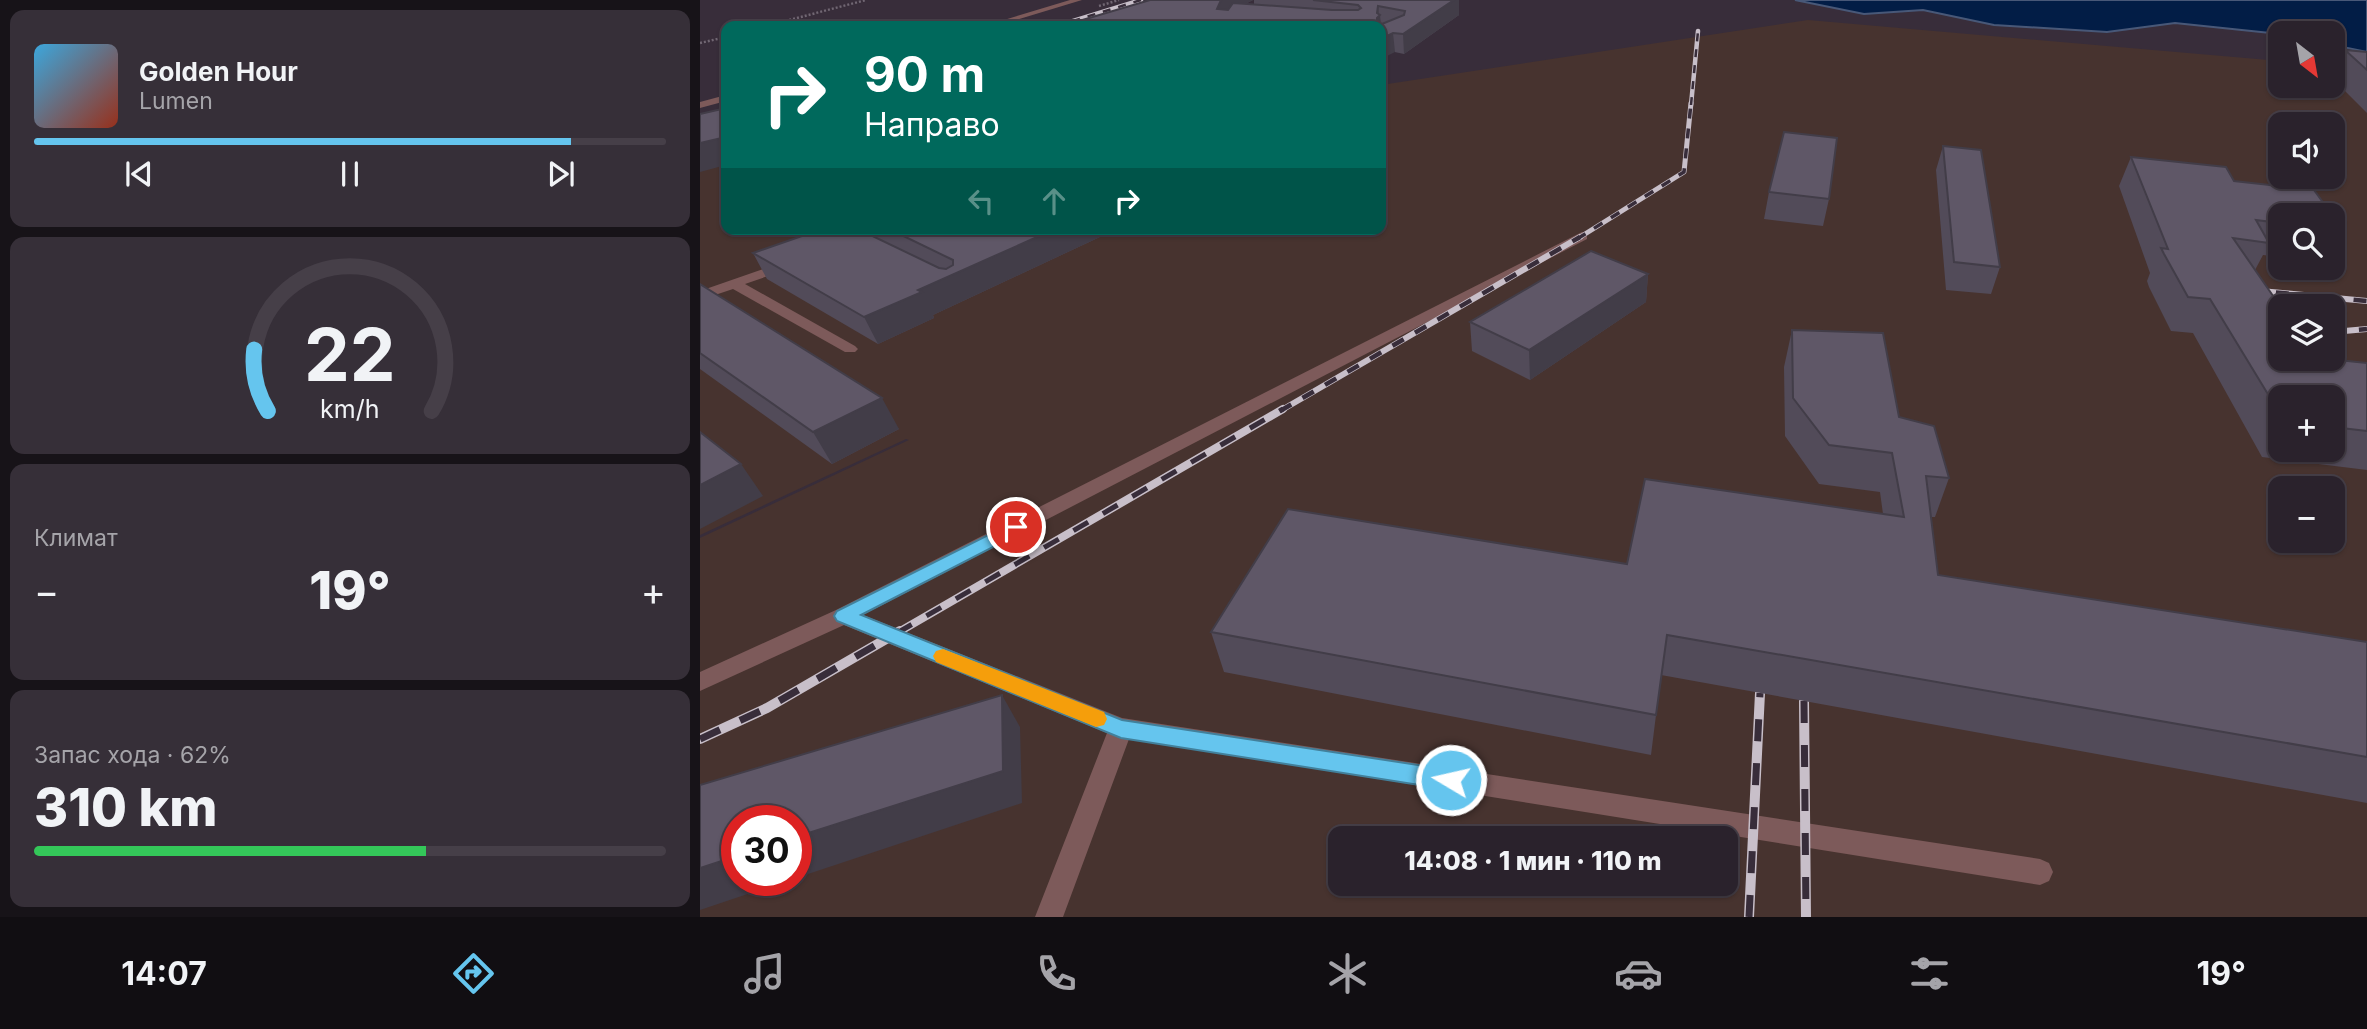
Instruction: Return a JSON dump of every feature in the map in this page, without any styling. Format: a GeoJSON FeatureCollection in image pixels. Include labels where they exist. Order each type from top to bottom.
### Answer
{"type":"FeatureCollection","features":[{"type":"Feature","properties":{"kind":"street"},"geometry":{"type":"LineString","coordinates":[[1005,21],[1078,0]]}},
{"type":"Feature","properties":{"kind":"street"},"geometry":{"type":"LineString","coordinates":[[700,105],[721,99]]}},
{"type":"Feature","properties":{"kind":"street"},"geometry":{"type":"LineString","coordinates":[[700,682],[843,616],[1582,236]]}},
{"type":"Feature","properties":{"kind":"street"},"geometry":{"type":"LineString","coordinates":[[700,296],[795,262]]}},
{"type":"Feature","properties":{"kind":"street"},"geometry":{"type":"LineString","coordinates":[[734,284],[850,349]]}},
{"type":"Feature","properties":{"kind":"street"},"geometry":{"type":"LineString","coordinates":[[843,616],[1121,729],[2040,872]]}},
{"type":"Feature","properties":{"kind":"street"},"geometry":{"type":"LineString","coordinates":[[1049,917],[1121,729]]}},
{"type":"Feature","properties":{"kind":"path"},"geometry":{"type":"LineString","coordinates":[[785,21],[866,0]]}},
{"type":"Feature","properties":{"kind":"path"},"geometry":{"type":"LineString","coordinates":[[700,43],[721,38]]}},
{"type":"Feature","properties":{"kind":"shaded area"},"geometry":{"type":"Polygon","coordinates":[[[1808,20],[2268,60],[2268,98],[2345,98],[2345,65],[2367,67],[2367,917],[700,917],[700,538],[909,440],[906,439],[700,535],[700,137],[721,132],[721,235],[1386,235],[1386,84],[1808,20]]]}},
{"type":"Feature","properties":{"kind":"water"},"geometry":{"type":"Polygon","coordinates":[[[1795,0],[2367,0],[2367,52],[2345,47],[2345,21],[2268,21],[2268,33],[2175,23],[2107,32],[1994,25],[1923,10],[1864,14],[1795,0]]]}},
{"type":"Feature","properties":{"kind":"building"},"geometry":{"type":"Polygon","coordinates":[[[1150,0],[1221,0],[1217,9],[1228,10],[1233,3],[1358,10],[1361,8],[1358,5],[1313,0],[1454,0],[1403,34],[1393,33],[1386,36],[1386,22],[1404,15],[1405,11],[1378,6],[1377,13],[1380,15],[1377,21],[1079,21],[1150,0]]]}},
{"type":"Feature","properties":{"kind":"building"},"geometry":{"type":"Polygon","coordinates":[[[2345,50],[2367,52],[2367,70],[2345,50]]]}},
{"type":"Feature","properties":{"kind":"building"},"geometry":{"type":"Polygon","coordinates":[[[721,109],[721,138],[700,143],[700,114],[721,109]]]}},
{"type":"Feature","properties":{"kind":"building"},"geometry":{"type":"Polygon","coordinates":[[[1784,132],[1837,138],[1829,199],[1769,192],[1784,132]]]}},
{"type":"Feature","properties":{"kind":"building"},"geometry":{"type":"Polygon","coordinates":[[[1943,146],[1981,150],[2000,267],[1954,262],[1943,146]]]}},
{"type":"Feature","properties":{"kind":"building"},"geometry":{"type":"Polygon","coordinates":[[[2131,157],[2226,167],[2234,181],[2268,185],[2268,189],[2314,190],[2323,203],[2268,203],[2268,222],[2256,220],[2268,243],[2233,238],[2272,294],[2268,294],[2268,371],[2345,371],[2345,361],[2367,363],[2367,431],[2345,428],[2345,385],[2268,385],[2268,394],[2210,299],[2188,297],[2161,248],[2168,249],[2131,157]]]}},
{"type":"Feature","properties":{"kind":"building"},"geometry":{"type":"Polygon","coordinates":[[[805,235],[870,235],[946,269],[953,265],[953,260],[901,235],[1042,235],[864,317],[753,253],[805,235]]]}},
{"type":"Feature","properties":{"kind":"building"},"geometry":{"type":"Polygon","coordinates":[[[1591,251],[1648,274],[1529,350],[1470,322],[1591,251]]]}},
{"type":"Feature","properties":{"kind":"building"},"geometry":{"type":"Polygon","coordinates":[[[700,284],[882,398],[813,432],[700,353],[700,284]]]}},
{"type":"Feature","properties":{"kind":"building"},"geometry":{"type":"Polygon","coordinates":[[[1792,330],[1883,333],[1899,417],[1934,426],[1949,478],[1926,476],[1938,575],[2367,642],[2367,757],[1667,635],[1656,715],[1211,632],[1288,509],[1627,564],[1645,479],[1904,517],[1892,453],[1829,445],[1793,398],[1792,330]]]}},
{"type":"Feature","properties":{"kind":"building"},"geometry":{"type":"Polygon","coordinates":[[[700,432],[741,464],[700,485],[700,432]]]}},
{"type":"Feature","properties":{"kind":"building"},"geometry":{"type":"Polygon","coordinates":[[[1002,695],[1003,771],[812,832],[812,805],[721,805],[721,861],[700,868],[700,785],[1002,695]]]}},
{"type":"Feature","properties":{"kind":"railway"},"geometry":{"type":"LineString","coordinates":[[1073,21],[1141,0]]}},
{"type":"Feature","properties":{"kind":"railway"},"geometry":{"type":"LineString","coordinates":[[1691,105],[1698,31]]}},
{"type":"Feature","properties":{"kind":"railway"},"geometry":{"type":"LineString","coordinates":[[1577,239],[1684,172],[1691,103]]}},
{"type":"Feature","properties":{"kind":"railway"},"geometry":{"type":"LineString","coordinates":[[1280,411],[1580,237]]}},
{"type":"Feature","properties":{"kind":"railway"},"geometry":{"type":"LineString","coordinates":[[2250,290],[2367,301]]}},
{"type":"Feature","properties":{"kind":"railway"},"geometry":{"type":"LineString","coordinates":[[2345,331],[2367,329]]}},
{"type":"Feature","properties":{"kind":"railway"},"geometry":{"type":"LineString","coordinates":[[897,633],[1283,409]]}},
{"type":"Feature","properties":{"kind":"railway"},"geometry":{"type":"LineString","coordinates":[[700,739],[767,708],[900,631]]}},
{"type":"Feature","properties":{"kind":"railway"},"geometry":{"type":"LineString","coordinates":[[1749,917],[1760,693]]}},
{"type":"Feature","properties":{"kind":"railway"},"geometry":{"type":"LineString","coordinates":[[1804,701],[1806,917]]}},
{"type":"Feature","properties":{"kind":"slow traffic"},"geometry":{"type":"LineString","coordinates":[[943,656],[1096,719]]}},
{"type":"Feature","properties":{"kind":"route"},"geometry":{"type":"LineString","coordinates":[[1016,527],[843,616],[1121,729],[1451,780]]}}]}
